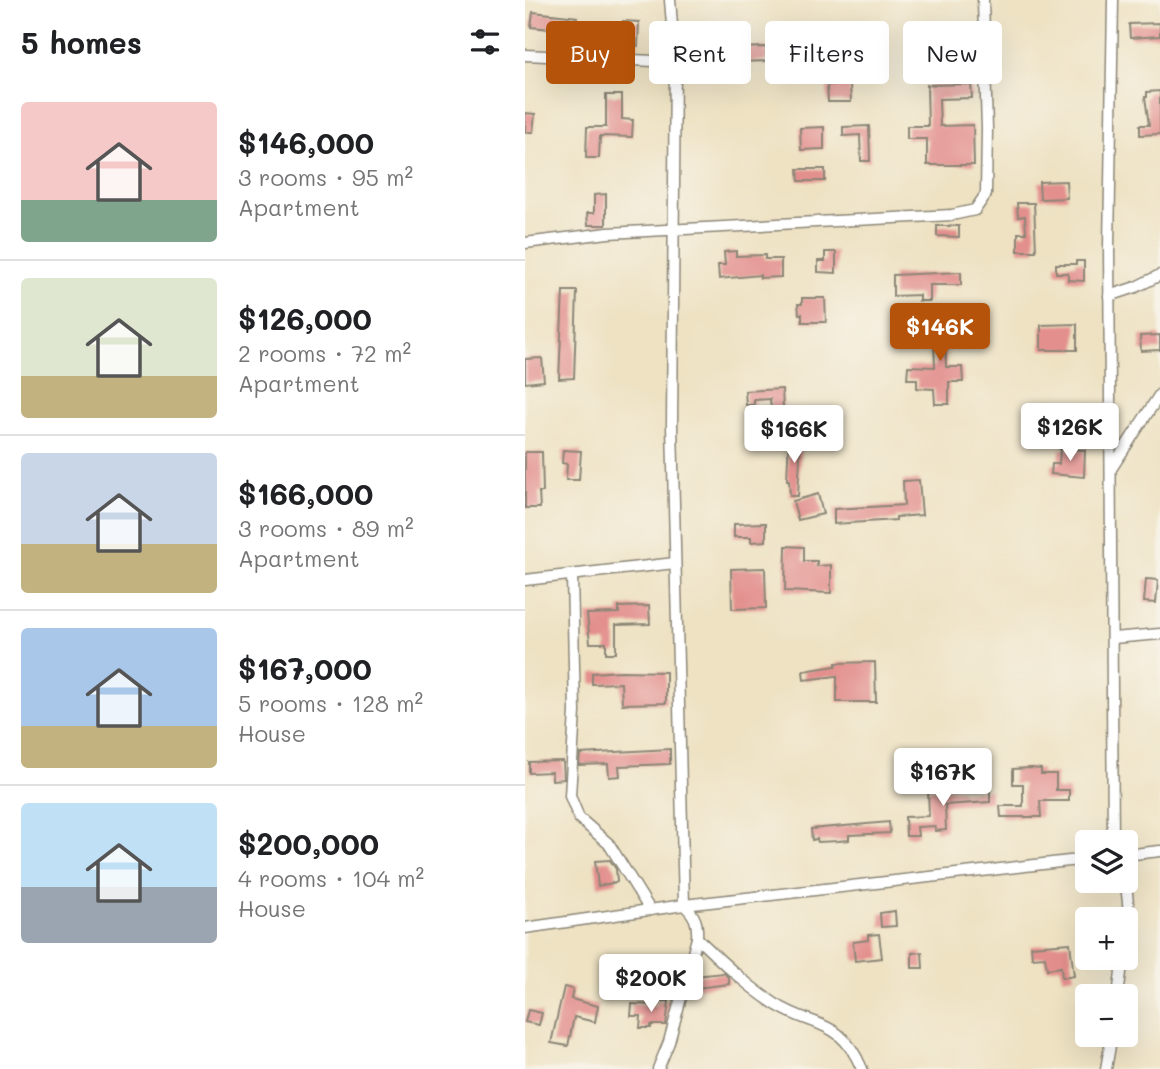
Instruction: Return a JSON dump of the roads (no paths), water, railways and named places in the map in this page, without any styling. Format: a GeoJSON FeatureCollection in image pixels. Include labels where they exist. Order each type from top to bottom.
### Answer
{"type":"FeatureCollection","features":[{"type":"Feature","properties":{"kind":"street"},"geometry":{"type":"LineString","coordinates":[[670,0],[672,21]]}},
{"type":"Feature","properties":{"kind":"street"},"geometry":{"type":"LineString","coordinates":[[525,243],[608,233],[952,215],[975,210],[986,194],[988,129],[983,0]]}},
{"type":"Feature","properties":{"kind":"street"},"geometry":{"type":"LineString","coordinates":[[1114,0],[1109,296],[1114,830]]}},
{"type":"Feature","properties":{"kind":"street"},"geometry":{"type":"LineString","coordinates":[[525,55],[649,61]]}},
{"type":"Feature","properties":{"kind":"street"},"geometry":{"type":"LineString","coordinates":[[658,1069],[669,1042],[698,928],[693,913],[684,905],[671,402],[675,84]]}},
{"type":"Feature","properties":{"kind":"street"},"geometry":{"type":"LineString","coordinates":[[1109,296],[1160,275]]}},
{"type":"Feature","properties":{"kind":"street"},"geometry":{"type":"LineString","coordinates":[[1111,470],[1160,394]]}},
{"type":"Feature","properties":{"kind":"street"},"geometry":{"type":"LineString","coordinates":[[525,580],[675,563]]}},
{"type":"Feature","properties":{"kind":"street"},"geometry":{"type":"LineString","coordinates":[[572,575],[575,712],[570,796],[579,818],[609,844],[650,910]]}},
{"type":"Feature","properties":{"kind":"street"},"geometry":{"type":"LineString","coordinates":[[1113,638],[1160,634]]}},
{"type":"Feature","properties":{"kind":"street"},"geometry":{"type":"LineString","coordinates":[[1138,854],[1160,851]]}},
{"type":"Feature","properties":{"kind":"street"},"geometry":{"type":"LineString","coordinates":[[525,928],[684,905],[1075,860]]}},
{"type":"Feature","properties":{"kind":"street"},"geometry":{"type":"LineString","coordinates":[[697,938],[747,985],[779,1006],[819,1022],[844,1038],[854,1051],[862,1069]]}},
{"type":"Feature","properties":{"kind":"street"},"geometry":{"type":"LineString","coordinates":[[1106,1069],[1110,1047]]}}]}
